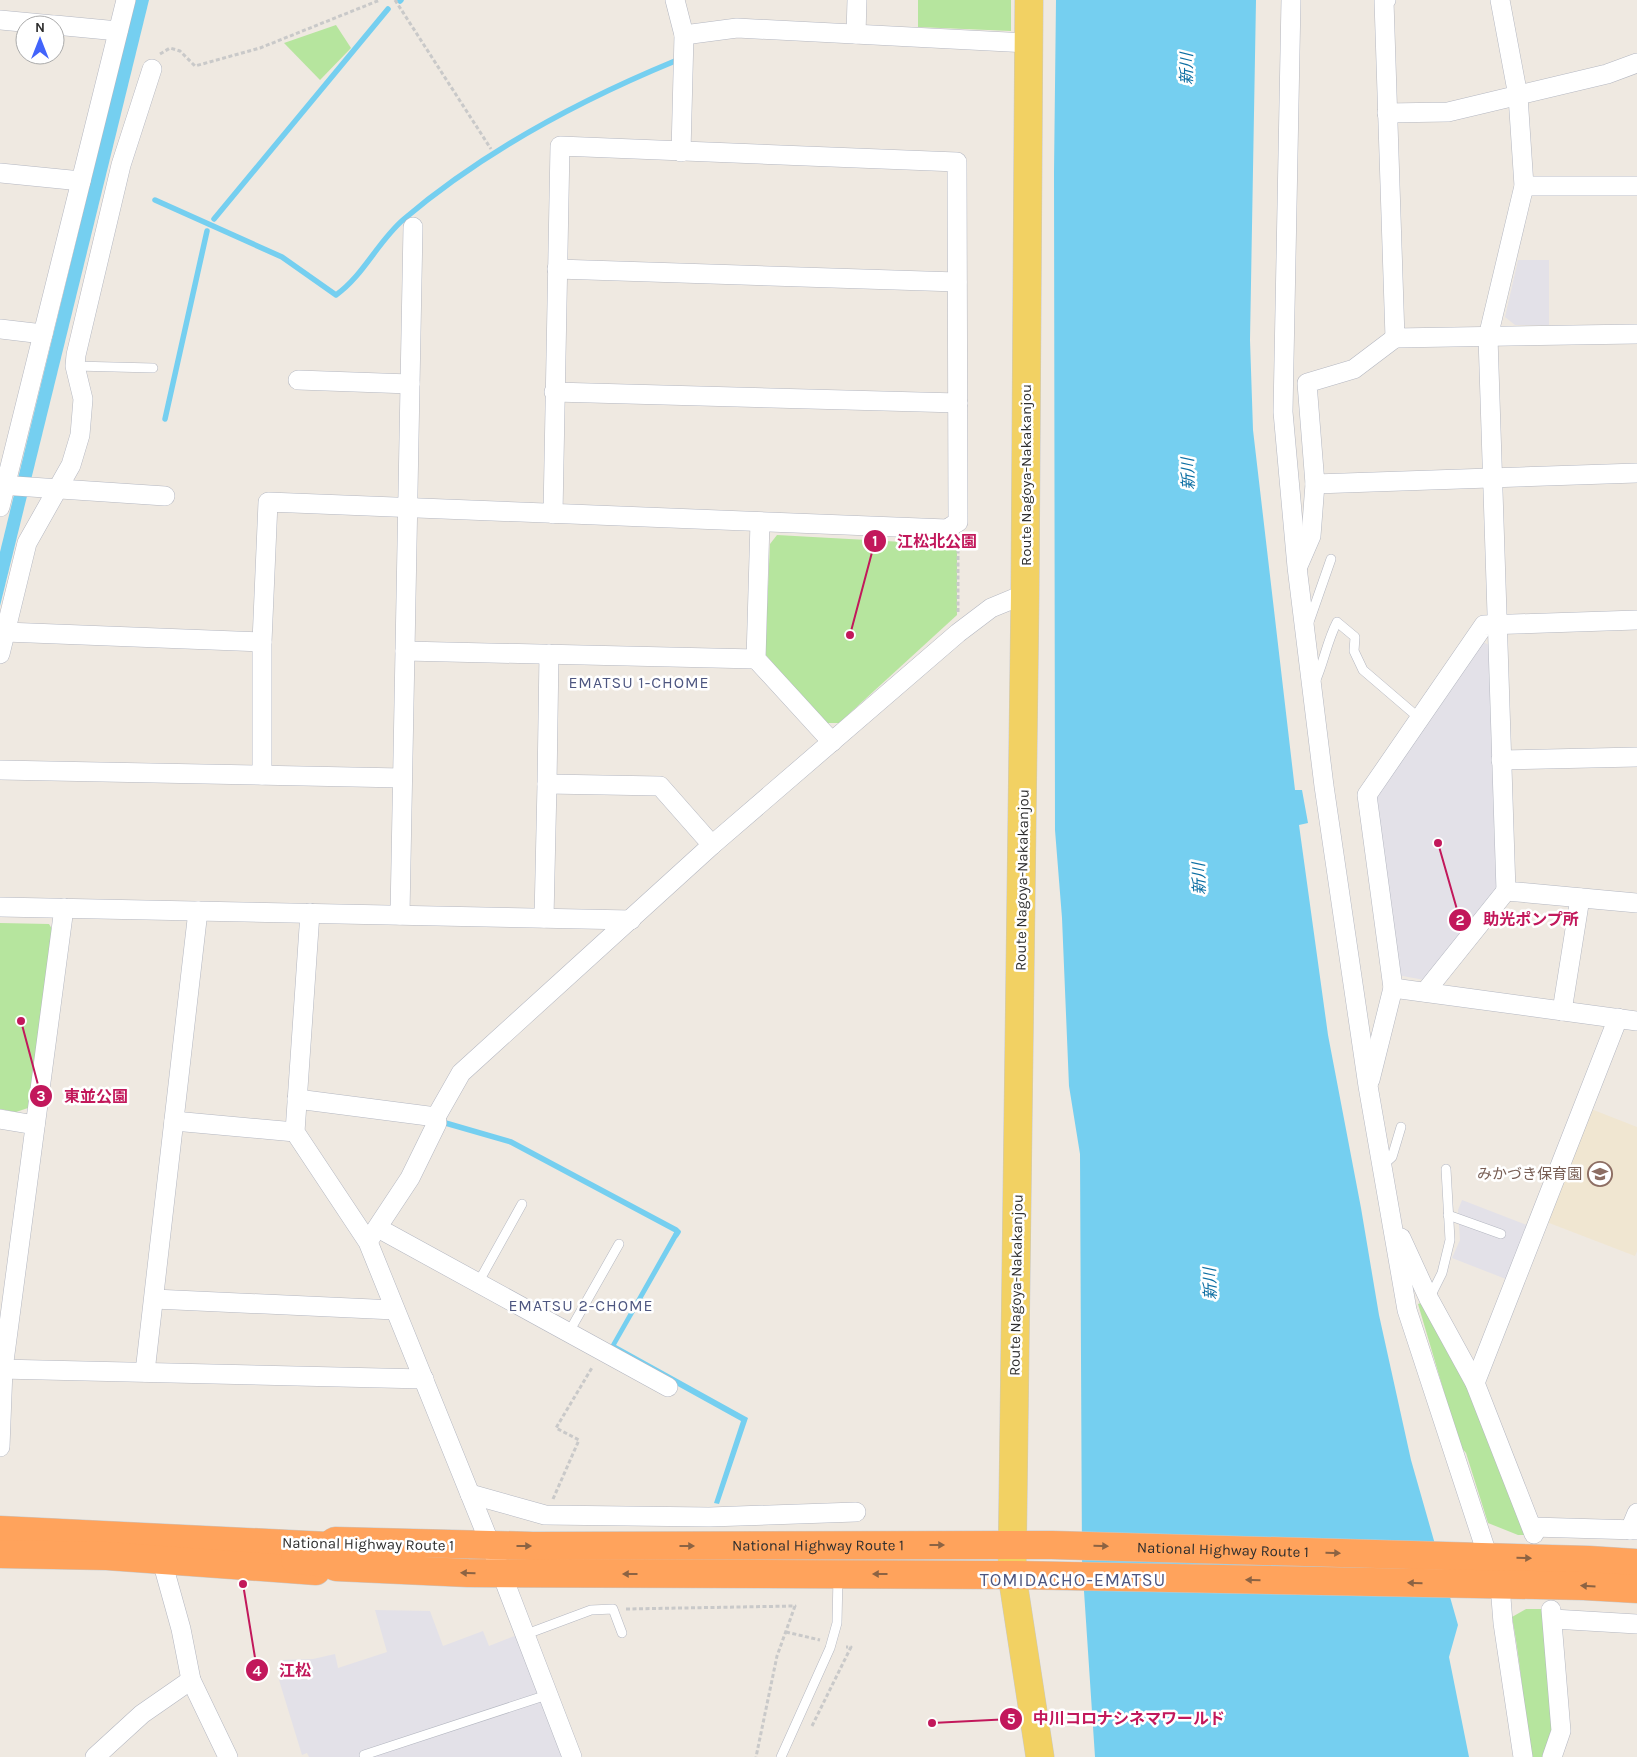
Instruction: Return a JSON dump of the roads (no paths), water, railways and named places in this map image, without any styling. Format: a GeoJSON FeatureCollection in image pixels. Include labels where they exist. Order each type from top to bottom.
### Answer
{"type":"FeatureCollection","features":[{"type":"Feature","properties":{"kind":"highway"},"geometry":{"type":"LineString","coordinates":[[0,1512],[328,1537],[336,1554],[328,1572],[107,1556],[0,1554]]}},
{"type":"Feature","properties":{"kind":"highway","name":"National Highway Route 1"},"geometry":{"type":"LineString","coordinates":[[0,1530],[78,1537],[328,1546],[336,1554],[502,1574],[1012,1575],[1500,1584],[1637,1589]]}},
{"type":"Feature","properties":{"kind":"highway","name":"National Highway Route 1"},"geometry":{"type":"LineString","coordinates":[[0,1540],[78,1537]]}},
{"type":"Feature","properties":{"kind":"highway","name":"National Highway Route 1"},"geometry":{"type":"LineString","coordinates":[[336,1554],[491,1546],[1052,1545],[1637,1563]]}},
{"type":"Feature","properties":{"kind":"main road","name":"Route Nagoya-Nakakanjou"},"geometry":{"type":"LineString","coordinates":[[1029,0],[1027,44],[1026,594],[1012,1575],[1040,1757]]}},
{"type":"Feature","properties":{"kind":"street"},"geometry":{"type":"LineString","coordinates":[[0,507],[126,0]]}},
{"type":"Feature","properties":{"kind":"street"},"geometry":{"type":"LineString","coordinates":[[675,0],[684,35],[681,152]]}},
{"type":"Feature","properties":{"kind":"street"},"geometry":{"type":"LineString","coordinates":[[856,34],[857,0]]}},
{"type":"Feature","properties":{"kind":"street"},"geometry":{"type":"LineString","coordinates":[[1291,0],[1283,412],[1297,567],[1324,786],[1368,1086],[1407,1310],[1488,1557],[1500,1584],[1503,1624],[1523,1757]]}},
{"type":"Feature","properties":{"kind":"street"},"geometry":{"type":"LineString","coordinates":[[1386,0],[1384,1],[1395,338]]}},
{"type":"Feature","properties":{"kind":"street"},"geometry":{"type":"LineString","coordinates":[[1425,992],[1506,891],[1488,337],[1524,186],[1518,96],[1500,0]]}},
{"type":"Feature","properties":{"kind":"street"},"geometry":{"type":"LineString","coordinates":[[0,20],[15,21]]}},
{"type":"Feature","properties":{"kind":"street"},"geometry":{"type":"LineString","coordinates":[[65,26],[118,32]]}},
{"type":"Feature","properties":{"kind":"street"},"geometry":{"type":"LineString","coordinates":[[684,35],[737,28],[1027,44]]}},
{"type":"Feature","properties":{"kind":"street"},"geometry":{"type":"LineString","coordinates":[[1388,113],[1448,112],[1607,74],[1637,63]]}},
{"type":"Feature","properties":{"kind":"street"},"geometry":{"type":"LineString","coordinates":[[0,654],[27,543],[71,465],[80,435],[82,399],[75,366],[121,165],[152,70]]}},
{"type":"Feature","properties":{"kind":"street"},"geometry":{"type":"LineString","coordinates":[[262,775],[262,642],[268,502],[553,514],[947,529],[958,522],[957,162],[560,146],[553,514]]}},
{"type":"Feature","properties":{"kind":"street"},"geometry":{"type":"LineString","coordinates":[[0,173],[81,182]]}},
{"type":"Feature","properties":{"kind":"street"},"geometry":{"type":"LineString","coordinates":[[1524,186],[1637,186]]}},
{"type":"Feature","properties":{"kind":"street"},"geometry":{"type":"LineString","coordinates":[[400,915],[413,227]]}},
{"type":"Feature","properties":{"kind":"street"},"geometry":{"type":"LineString","coordinates":[[557,269],[957,282]]}},
{"type":"Feature","properties":{"kind":"street"},"geometry":{"type":"LineString","coordinates":[[0,330],[43,334]]}},
{"type":"Feature","properties":{"kind":"street"},"geometry":{"type":"LineString","coordinates":[[1297,567],[1311,536],[1315,484],[1307,383],[1354,368],[1395,338],[1637,334]]}},
{"type":"Feature","properties":{"kind":"street"},"geometry":{"type":"LineString","coordinates":[[298,380],[410,384]]}},
{"type":"Feature","properties":{"kind":"street"},"geometry":{"type":"LineString","coordinates":[[554,392],[958,403]]}},
{"type":"Feature","properties":{"kind":"street"},"geometry":{"type":"LineString","coordinates":[[1315,484],[1637,473]]}},
{"type":"Feature","properties":{"kind":"street"},"geometry":{"type":"LineString","coordinates":[[6,486],[165,496]]}},
{"type":"Feature","properties":{"kind":"street"},"geometry":{"type":"LineString","coordinates":[[760,522],[756,659],[832,742]]}},
{"type":"Feature","properties":{"kind":"street"},"geometry":{"type":"LineString","coordinates":[[373,1235],[410,1178],[437,1123],[436,1117],[461,1073],[712,846],[958,634],[991,608],[1026,594]]}},
{"type":"Feature","properties":{"kind":"street"},"geometry":{"type":"LineString","coordinates":[[1368,1086],[1374,1070],[1393,988],[1367,794],[1484,625],[1637,620]]}},
{"type":"Feature","properties":{"kind":"street"},"geometry":{"type":"LineString","coordinates":[[5,632],[262,642]]}},
{"type":"Feature","properties":{"kind":"street"},"geometry":{"type":"LineString","coordinates":[[405,650],[756,659]]}},
{"type":"Feature","properties":{"kind":"street"},"geometry":{"type":"LineString","coordinates":[[544,918],[549,654]]}},
{"type":"Feature","properties":{"kind":"street"},"geometry":{"type":"LineString","coordinates":[[1501,760],[1637,757]]}},
{"type":"Feature","properties":{"kind":"street"},"geometry":{"type":"LineString","coordinates":[[0,770],[402,778]]}},
{"type":"Feature","properties":{"kind":"street"},"geometry":{"type":"LineString","coordinates":[[547,784],[660,786],[712,846]]}},
{"type":"Feature","properties":{"kind":"street"},"geometry":{"type":"LineString","coordinates":[[1506,891],[1637,903]]}},
{"type":"Feature","properties":{"kind":"street"},"geometry":{"type":"LineString","coordinates":[[1562,1011],[1580,898]]}},
{"type":"Feature","properties":{"kind":"street"},"geometry":{"type":"LineString","coordinates":[[0,907],[631,920]]}},
{"type":"Feature","properties":{"kind":"street"},"geometry":{"type":"LineString","coordinates":[[0,1448],[1,1369],[64,908]]}},
{"type":"Feature","properties":{"kind":"street"},"geometry":{"type":"LineString","coordinates":[[146,1372],[198,911]]}},
{"type":"Feature","properties":{"kind":"street"},"geometry":{"type":"LineString","coordinates":[[310,913],[295,1132],[373,1235],[395,1310],[491,1546],[572,1757]]}},
{"type":"Feature","properties":{"kind":"street"},"geometry":{"type":"LineString","coordinates":[[1393,988],[1637,1021]]}},
{"type":"Feature","properties":{"kind":"street"},"geometry":{"type":"LineString","coordinates":[[1475,1383],[1618,1018]]}},
{"type":"Feature","properties":{"kind":"street"},"geometry":{"type":"LineString","coordinates":[[298,1099],[436,1117]]}},
{"type":"Feature","properties":{"kind":"street"},"geometry":{"type":"LineString","coordinates":[[0,1119],[35,1125]]}},
{"type":"Feature","properties":{"kind":"street"},"geometry":{"type":"LineString","coordinates":[[174,1120],[295,1132]]}},
{"type":"Feature","properties":{"kind":"street"},"geometry":{"type":"LineString","coordinates":[[1390,1214],[1429,1299],[1475,1383],[1533,1530],[1635,1524]]}},
{"type":"Feature","properties":{"kind":"street"},"geometry":{"type":"LineString","coordinates":[[373,1235],[478,1283],[668,1387]]}},
{"type":"Feature","properties":{"kind":"street"},"geometry":{"type":"LineString","coordinates":[[154,1299],[395,1310]]}},
{"type":"Feature","properties":{"kind":"street"},"geometry":{"type":"LineString","coordinates":[[1,1369],[424,1379]]}},
{"type":"Feature","properties":{"kind":"street"},"geometry":{"type":"LineString","coordinates":[[470,1494],[545,1515],[709,1517],[856,1512]]}},
{"type":"Feature","properties":{"kind":"street"},"geometry":{"type":"LineString","coordinates":[[162,1561],[178,1619],[191,1680],[228,1757]]}},
{"type":"Feature","properties":{"kind":"street"},"geometry":{"type":"LineString","coordinates":[[1552,1757],[1561,1731],[1552,1614],[1637,1624]]}},
{"type":"Feature","properties":{"kind":"street"},"geometry":{"type":"LineString","coordinates":[[95,1757],[142,1714],[191,1680]]}},
{"type":"Feature","properties":{"kind":"lane"},"geometry":{"type":"LineString","coordinates":[[75,366],[153,368]]}},
{"type":"Feature","properties":{"kind":"lane"},"geometry":{"type":"LineString","coordinates":[[1306,635],[1331,559]]}},
{"type":"Feature","properties":{"kind":"lane"},"geometry":{"type":"LineString","coordinates":[[1312,689],[1323,665],[1327,644],[1337,622],[1354,637],[1354,652],[1363,670],[1420,718]]}},
{"type":"Feature","properties":{"kind":"lane"},"geometry":{"type":"LineString","coordinates":[[1382,1167],[1392,1157],[1401,1127]]}},
{"type":"Feature","properties":{"kind":"lane"},"geometry":{"type":"LineString","coordinates":[[1429,1299],[1442,1273],[1450,1240],[1446,1169]]}},
{"type":"Feature","properties":{"kind":"lane"},"geometry":{"type":"LineString","coordinates":[[478,1283],[522,1204]]}},
{"type":"Feature","properties":{"kind":"lane"},"geometry":{"type":"LineString","coordinates":[[1448,1215],[1501,1234]]}},
{"type":"Feature","properties":{"kind":"lane"},"geometry":{"type":"LineString","coordinates":[[568,1332],[619,1244]]}},
{"type":"Feature","properties":{"kind":"lane"},"geometry":{"type":"LineString","coordinates":[[781,1757],[830,1648],[837,1623],[838,1574]]}},
{"type":"Feature","properties":{"kind":"lane"},"geometry":{"type":"LineString","coordinates":[[524,1635],[591,1610],[613,1609],[622,1633]]}},
{"type":"Feature","properties":{"kind":"lane"},"geometry":{"type":"LineString","coordinates":[[364,1756],[547,1695]]}},
{"type":"Feature","properties":{"kind":"water"},"geometry":{"type":"Polygon","coordinates":[[[135,0],[149,0],[0,606],[0,552],[135,0]]]}},
{"type":"Feature","properties":{"kind":"water","name":"新川"},"geometry":{"type":"Polygon","coordinates":[[[1056,0],[1256,0],[1250,340],[1253,430],[1295,790],[1302,790],[1308,823],[1299,825],[1328,1035],[1379,1315],[1411,1460],[1458,1625],[1449,1657],[1469,1757],[1095,1757],[1082,1561],[1080,1154],[1069,1086],[1062,918],[1055,830],[1054,172],[1056,0]]]}},
{"type":"Feature","properties":{"kind":"water"},"geometry":{"type":"Polygon","coordinates":[[[676,1229],[681,1231],[616,1345],[748,1418],[719,1504],[714,1503],[741,1421],[609,1348],[676,1229]]]}},
{"type":"Feature","properties":{"kind":"waterway"},"geometry":{"type":"LineString","coordinates":[[214,219],[388,9]]}},
{"type":"Feature","properties":{"kind":"waterway"},"geometry":{"type":"LineString","coordinates":[[155,200],[282,257],[336,295],[355,278],[386,237],[404,219],[466,171],[533,129],[603,93],[675,61]]}},
{"type":"Feature","properties":{"kind":"waterway"},"geometry":{"type":"LineString","coordinates":[[165,419],[207,231]]}},
{"type":"Feature","properties":{"kind":"waterway"},"geometry":{"type":"LineString","coordinates":[[442,1122],[511,1142],[676,1230],[678,1232],[676,1235]]}},
{"type":"Feature","properties":{"kind":"place","name":"江松北公園"},"geometry":{"type":"Point","coordinates":[850,635]}},
{"type":"Feature","properties":{"kind":"place","name":"助光ポンプ所"},"geometry":{"type":"Point","coordinates":[1438,843]}},
{"type":"Feature","properties":{"kind":"place","name":"東並公園"},"geometry":{"type":"Point","coordinates":[21,1021]}},
{"type":"Feature","properties":{"kind":"place","name":"みかづき保育園"},"geometry":{"type":"Point","coordinates":[1600,1174]}},
{"type":"Feature","properties":{"kind":"place","name":"江松"},"geometry":{"type":"Point","coordinates":[243,1584]}},
{"type":"Feature","properties":{"kind":"place","name":"中川コロナシネマワールド"},"geometry":{"type":"Point","coordinates":[932,1723]}},
{"type":"Feature","properties":{"kind":"district","name":"EMATSU 1-CHOME"},"geometry":{"type":"Point","coordinates":[639,682]}},
{"type":"Feature","properties":{"kind":"district","name":"EMATSU 2-CHOME"},"geometry":{"type":"Point","coordinates":[581,1305]}},
{"type":"Feature","properties":{"kind":"district","name":"TOMIDACHO-EMATSU"},"geometry":{"type":"Point","coordinates":[1073,1580]}}]}
